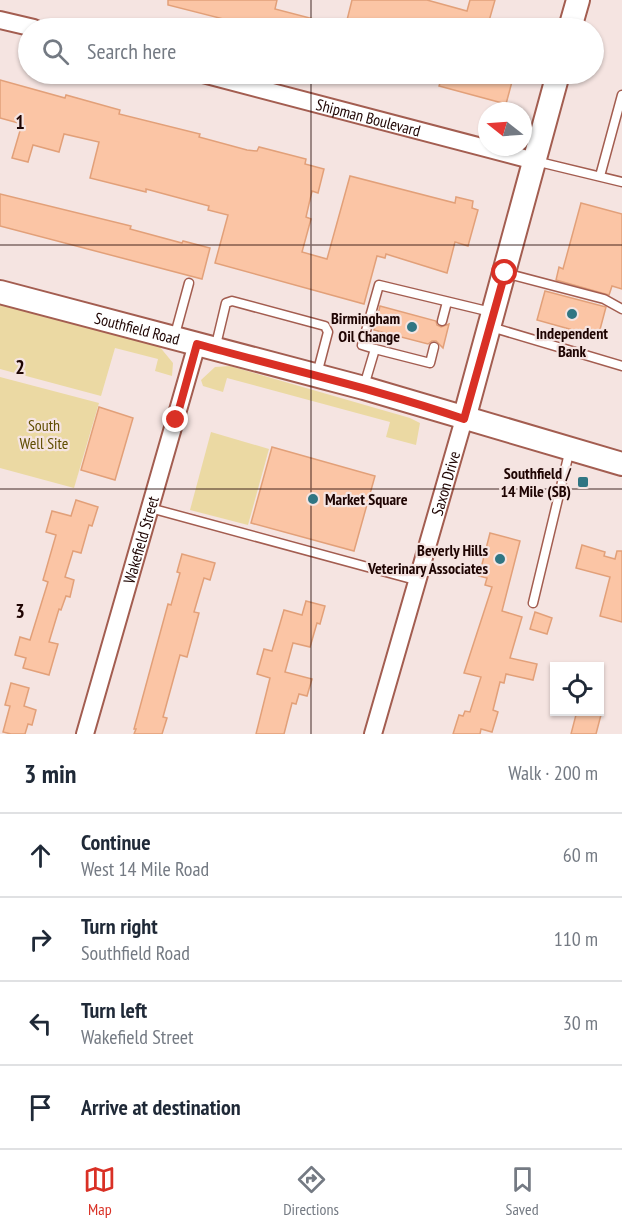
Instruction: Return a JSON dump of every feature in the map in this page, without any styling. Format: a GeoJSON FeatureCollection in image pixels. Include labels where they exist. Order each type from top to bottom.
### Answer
{"type":"FeatureCollection","features":[{"type":"Feature","properties":{"kind":"main road"},"geometry":{"type":"LineString","coordinates":[[573,18],[578,0]]}},
{"type":"Feature","properties":{"kind":"main road"},"geometry":{"type":"LineString","coordinates":[[464,419],[493,320],[555,84]]}},
{"type":"Feature","properties":{"kind":"main road","name":"Southfield Road"},"geometry":{"type":"LineString","coordinates":[[0,292],[364,388],[622,464]]}},
{"type":"Feature","properties":{"kind":"street"},"geometry":{"type":"LineString","coordinates":[[0,20],[18,24]]}},
{"type":"Feature","properties":{"kind":"street","name":"Shipman Boulevard"},"geometry":{"type":"LineString","coordinates":[[241,84],[535,161]]}},
{"type":"Feature","properties":{"kind":"street","name":"Wakefield Street"},"geometry":{"type":"LineString","coordinates":[[85,734],[150,508],[206,347]]}},
{"type":"Feature","properties":{"kind":"street","name":"Saxon Drive"},"geometry":{"type":"LineString","coordinates":[[373,734],[464,419]]}},
{"type":"Feature","properties":{"kind":"lane"},"geometry":{"type":"LineString","coordinates":[[600,176],[622,95]]}},
{"type":"Feature","properties":{"kind":"lane"},"geometry":{"type":"LineString","coordinates":[[535,161],[622,182]]}},
{"type":"Feature","properties":{"kind":"lane"},"geometry":{"type":"LineString","coordinates":[[505,273],[604,299],[622,309]]}},
{"type":"Feature","properties":{"kind":"lane"},"geometry":{"type":"LineString","coordinates":[[174,338],[189,283]]}},
{"type":"Feature","properties":{"kind":"lane"},"geometry":{"type":"LineString","coordinates":[[434,347],[430,363],[363,345],[379,285],[447,302],[622,366]]}},
{"type":"Feature","properties":{"kind":"lane"},"geometry":{"type":"LineString","coordinates":[[206,347],[226,303],[232,301],[325,326],[328,332],[316,376]]}},
{"type":"Feature","properties":{"kind":"lane"},"geometry":{"type":"LineString","coordinates":[[442,321],[447,302]]}},
{"type":"Feature","properties":{"kind":"lane"},"geometry":{"type":"LineString","coordinates":[[364,388],[375,349]]}},
{"type":"Feature","properties":{"kind":"lane"},"geometry":{"type":"LineString","coordinates":[[533,603],[570,449]]}},
{"type":"Feature","properties":{"kind":"lane"},"geometry":{"type":"LineString","coordinates":[[150,508],[419,581]]}},
{"type":"Feature","properties":{"kind":"green space"},"geometry":{"type":"Polygon","coordinates":[[[0,301],[122,332],[159,346],[173,363],[172,376],[155,371],[158,359],[115,348],[101,396],[0,369],[0,301]]]}},
{"type":"Feature","properties":{"kind":"green space"},"geometry":{"type":"Polygon","coordinates":[[[230,366],[410,418],[420,423],[416,445],[386,437],[390,422],[227,378],[223,392],[203,386],[201,380],[215,367],[230,366]]]}},
{"type":"Feature","properties":{"kind":"green space","name":"South Well Site"},"geometry":{"type":"Polygon","coordinates":[[[0,377],[99,403],[74,488],[0,468],[0,377]]]}},
{"type":"Feature","properties":{"kind":"green space"},"geometry":{"type":"Polygon","coordinates":[[[211,432],[269,449],[248,525],[190,510],[211,432]]]}},
{"type":"Feature","properties":{"kind":"building"},"geometry":{"type":"Polygon","coordinates":[[[168,0],[277,0],[275,9],[310,18],[219,18],[168,5],[168,0]]]}},
{"type":"Feature","properties":{"kind":"building"},"geometry":{"type":"Polygon","coordinates":[[[352,0],[427,0],[467,11],[470,0],[495,0],[490,18],[348,18],[352,0]]]}},
{"type":"Feature","properties":{"kind":"building"},"geometry":{"type":"Polygon","coordinates":[[[0,80],[120,110],[119,114],[200,134],[199,137],[247,150],[257,151],[259,147],[306,159],[305,164],[324,169],[318,193],[312,191],[306,217],[311,219],[302,252],[327,259],[350,176],[455,203],[456,197],[473,201],[472,208],[478,210],[468,246],[455,242],[447,273],[386,254],[385,258],[377,256],[364,304],[215,263],[228,215],[208,210],[209,206],[146,189],[146,192],[90,178],[99,142],[64,134],[59,152],[33,145],[28,162],[12,158],[22,124],[0,118],[0,80]]]}},
{"type":"Feature","properties":{"kind":"building"},"geometry":{"type":"Polygon","coordinates":[[[440,84],[511,84],[507,102],[499,102],[439,86],[440,84]]]}},
{"type":"Feature","properties":{"kind":"building"},"geometry":{"type":"Polygon","coordinates":[[[0,194],[131,226],[130,229],[182,243],[183,241],[210,248],[202,279],[0,226],[0,194]]]}},
{"type":"Feature","properties":{"kind":"building"},"geometry":{"type":"Polygon","coordinates":[[[581,203],[622,214],[622,289],[612,286],[609,295],[556,280],[559,267],[563,269],[581,203]]]}},
{"type":"Feature","properties":{"kind":"building","name":"Independent Bank"},"geometry":{"type":"Polygon","coordinates":[[[545,291],[606,307],[598,337],[537,320],[545,291]]]}},
{"type":"Feature","properties":{"kind":"building","name":"Birmingham Oil Change"},"geometry":{"type":"Polygon","coordinates":[[[380,306],[436,321],[441,327],[449,324],[443,348],[436,341],[428,344],[374,330],[380,306]]]}},
{"type":"Feature","properties":{"kind":"building"},"geometry":{"type":"Polygon","coordinates":[[[99,407],[133,418],[115,480],[81,470],[99,407]]]}},
{"type":"Feature","properties":{"kind":"building","name":"Market Square"},"geometry":{"type":"Polygon","coordinates":[[[272,447],[375,476],[354,551],[251,523],[272,447]]]}},
{"type":"Feature","properties":{"kind":"building"},"geometry":{"type":"Polygon","coordinates":[[[76,500],[98,507],[92,526],[89,525],[81,553],[73,551],[65,577],[74,580],[70,597],[66,596],[61,610],[59,609],[49,642],[58,644],[49,675],[23,668],[26,658],[15,655],[20,637],[30,640],[48,582],[43,580],[56,535],[46,532],[52,511],[71,516],[76,500]]]}},
{"type":"Feature","properties":{"kind":"building"},"geometry":{"type":"Polygon","coordinates":[[[490,533],[520,541],[502,611],[522,617],[510,658],[537,664],[533,680],[506,674],[504,683],[500,682],[493,710],[498,712],[492,732],[481,729],[480,734],[453,734],[459,715],[463,716],[465,711],[470,712],[481,677],[464,673],[492,587],[485,585],[487,578],[479,576],[490,533]]]}},
{"type":"Feature","properties":{"kind":"building"},"geometry":{"type":"Polygon","coordinates":[[[582,545],[605,552],[604,556],[615,559],[617,551],[622,551],[622,622],[600,616],[610,577],[576,568],[582,545]]]}},
{"type":"Feature","properties":{"kind":"building"},"geometry":{"type":"Polygon","coordinates":[[[182,554],[215,563],[210,580],[204,578],[194,612],[199,613],[187,657],[180,655],[163,717],[167,718],[162,734],[134,734],[168,604],[171,605],[180,573],[177,572],[182,554]]]}},
{"type":"Feature","properties":{"kind":"building"},"geometry":{"type":"Polygon","coordinates":[[[306,601],[325,606],[320,624],[317,623],[310,647],[293,643],[285,672],[312,679],[307,696],[299,694],[296,704],[292,703],[284,734],[256,734],[270,678],[257,674],[264,649],[272,651],[284,610],[302,615],[306,601]]]}},
{"type":"Feature","properties":{"kind":"building"},"geometry":{"type":"Polygon","coordinates":[[[535,612],[552,618],[547,634],[530,629],[535,612]]]}},
{"type":"Feature","properties":{"kind":"building"},"geometry":{"type":"Polygon","coordinates":[[[11,683],[29,688],[24,706],[36,710],[32,725],[28,724],[25,734],[3,732],[10,706],[5,705],[11,683]]]}},
{"type":"Feature","properties":{"kind":"building"},"geometry":{"type":"Polygon","coordinates":[[[576,716],[601,716],[596,734],[571,734],[576,716]]]}},
{"type":"Feature","properties":{"kind":"place","name":"Independent Bank"},"geometry":{"type":"Point","coordinates":[572,314]}},
{"type":"Feature","properties":{"kind":"place","name":"Birmingham Oil Change"},"geometry":{"type":"Point","coordinates":[412,327]}},
{"type":"Feature","properties":{"kind":"place","name":"Southfield / 14 Mile (SB)"},"geometry":{"type":"Point","coordinates":[583,482]}},
{"type":"Feature","properties":{"kind":"place","name":"Market Square"},"geometry":{"type":"Point","coordinates":[313,499]}},
{"type":"Feature","properties":{"kind":"place","name":"Beverly Hills Veterinary Associates"},"geometry":{"type":"Point","coordinates":[500,559]}},
{"type":"Feature","properties":{"kind":"route"},"geometry":{"type":"LineString","coordinates":[[176,420],[197,344],[364,388],[464,419],[505,273]]}}]}
